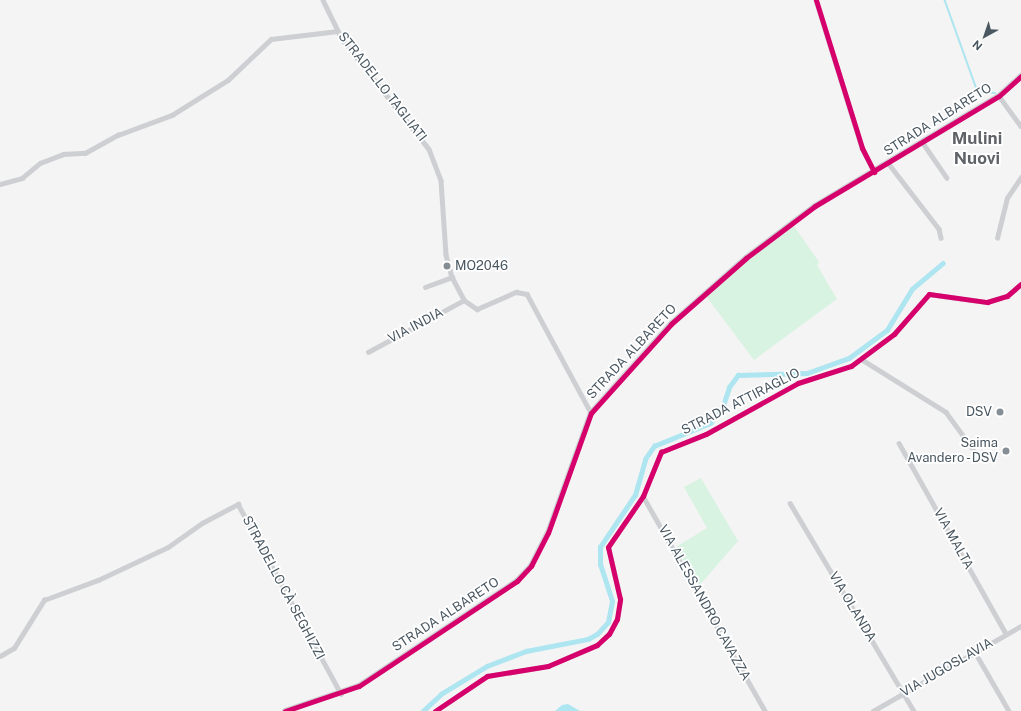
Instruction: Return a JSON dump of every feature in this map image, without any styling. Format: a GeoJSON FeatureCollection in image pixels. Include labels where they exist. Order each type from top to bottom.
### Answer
{"type":"FeatureCollection","features":[{"type":"Feature","properties":{"kind":"street","name":"STRADELLO TAGLIATI"},"geometry":{"type":"LineString","coordinates":[[323,0],[338,32],[429,149],[441,182],[446,255],[452,276],[464,300]]}},
{"type":"Feature","properties":{"kind":"street"},"geometry":{"type":"LineString","coordinates":[[816,0],[862,148],[874,172]]}},
{"type":"Feature","properties":{"kind":"street"},"geometry":{"type":"LineString","coordinates":[[0,184],[22,178],[40,163],[63,154],[85,153],[118,135],[172,115],[228,80],[271,39],[338,32]]}},
{"type":"Feature","properties":{"kind":"street","name":"STRADA ALBARETO"},"geometry":{"type":"LineString","coordinates":[[285,711],[341,694],[493,598],[525,574],[548,533],[591,413],[656,338],[734,268],[824,199],[889,164],[1000,96],[1021,76]]}},
{"type":"Feature","properties":{"kind":"street"},"geometry":{"type":"LineString","coordinates":[[1000,96],[1021,126]]}},
{"type":"Feature","properties":{"kind":"street"},"geometry":{"type":"LineString","coordinates":[[923,143],[947,178]]}},
{"type":"Feature","properties":{"kind":"street"},"geometry":{"type":"LineString","coordinates":[[889,164],[939,229],[941,238]]}},
{"type":"Feature","properties":{"kind":"street"},"geometry":{"type":"LineString","coordinates":[[997,238],[1003,227],[1007,198],[1021,177]]}},
{"type":"Feature","properties":{"kind":"street"},"geometry":{"type":"LineString","coordinates":[[425,287],[452,276]]}},
{"type":"Feature","properties":{"kind":"street","name":"STRADA ATTIRAGLIO"},"geometry":{"type":"LineString","coordinates":[[436,711],[487,676],[548,666],[607,637],[617,619],[620,599],[608,547],[643,496],[657,458],[664,450],[706,434],[798,383],[835,373],[861,359],[894,334],[929,294],[987,302],[1007,296],[1021,284]]}},
{"type":"Feature","properties":{"kind":"street"},"geometry":{"type":"LineString","coordinates":[[464,300],[477,309],[516,292],[527,294],[591,413]]}},
{"type":"Feature","properties":{"kind":"street","name":"VIA INDIA"},"geometry":{"type":"LineString","coordinates":[[368,352],[464,300]]}},
{"type":"Feature","properties":{"kind":"street"},"geometry":{"type":"LineString","coordinates":[[861,359],[946,412],[973,449]]}},
{"type":"Feature","properties":{"kind":"street","name":"VIA MALTA"},"geometry":{"type":"LineString","coordinates":[[899,443],[1006,634]]}},
{"type":"Feature","properties":{"kind":"street","name":"VIA ALESSANDRO CAVAZZA"},"geometry":{"type":"LineString","coordinates":[[643,496],[765,711]]}},
{"type":"Feature","properties":{"kind":"street","name":"VIA OLANDA"},"geometry":{"type":"LineString","coordinates":[[790,503],[914,711]]}},
{"type":"Feature","properties":{"kind":"street","name":"STRADELLO CÀ SEGHIZZI"},"geometry":{"type":"LineString","coordinates":[[0,656],[14,648],[44,600],[98,580],[168,547],[202,522],[238,504],[341,694]]}},
{"type":"Feature","properties":{"kind":"street","name":"VIA JUGOSLAVIA"},"geometry":{"type":"LineString","coordinates":[[872,711],[1021,626]]}},
{"type":"Feature","properties":{"kind":"street"},"geometry":{"type":"LineString","coordinates":[[975,652],[1009,711]]}},
{"type":"Feature","properties":{"kind":"green space"},"geometry":{"type":"Polygon","coordinates":[[[794,226],[819,262],[817,265],[837,299],[754,360],[706,296],[749,259],[794,226]]]}},
{"type":"Feature","properties":{"kind":"green space"},"geometry":{"type":"Polygon","coordinates":[[[701,478],[738,541],[698,587],[676,547],[707,528],[684,487],[701,478]]]}},
{"type":"Feature","properties":{"kind":"water"},"geometry":{"type":"Polygon","coordinates":[[[568,704],[580,711],[555,711],[562,705],[568,704]]]}},
{"type":"Feature","properties":{"kind":"waterway"},"geometry":{"type":"LineString","coordinates":[[945,0],[978,92],[995,93]]}},
{"type":"Feature","properties":{"kind":"waterway"},"geometry":{"type":"LineString","coordinates":[[423,711],[441,694],[487,666],[526,651],[588,639],[597,634],[608,622],[612,601],[600,565],[600,547],[635,495],[645,459],[654,446],[710,423],[722,409],[729,387],[738,375],[807,373],[849,358],[887,330],[912,289],[943,263]]}},
{"type":"Feature","properties":{"kind":"cycle path"},"geometry":{"type":"LineString","coordinates":[[816,0],[862,148],[874,172]]}},
{"type":"Feature","properties":{"kind":"cycle path"},"geometry":{"type":"LineString","coordinates":[[285,711],[359,686],[517,581],[531,566],[548,533],[591,413],[671,324],[746,258],[815,206],[999,96],[1021,76]]}},
{"type":"Feature","properties":{"kind":"cycle path"},"geometry":{"type":"LineString","coordinates":[[435,711],[487,676],[548,666],[597,645],[609,634],[617,619],[620,599],[608,547],[643,496],[661,452],[706,434],[798,383],[851,366],[894,334],[929,294],[987,302],[1007,296],[1021,284]]}},
{"type":"Feature","properties":{"kind":"place","name":"MO2046"},"geometry":{"type":"Point","coordinates":[447,266]}},
{"type":"Feature","properties":{"kind":"place","name":"DSV"},"geometry":{"type":"Point","coordinates":[1000,412]}},
{"type":"Feature","properties":{"kind":"place","name":"Saima Avandero - DSV"},"geometry":{"type":"Point","coordinates":[1006,451]}},
{"type":"Feature","properties":{"kind":"district","name":"Mulini Nuovi"},"geometry":{"type":"Point","coordinates":[977,149]}}]}
